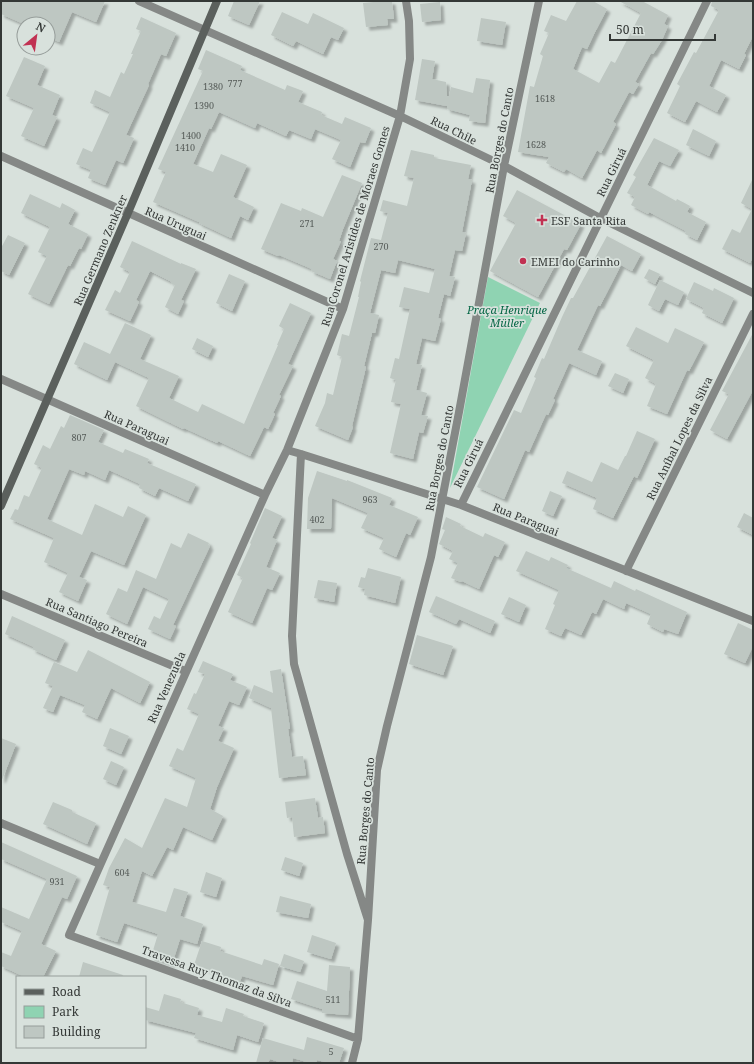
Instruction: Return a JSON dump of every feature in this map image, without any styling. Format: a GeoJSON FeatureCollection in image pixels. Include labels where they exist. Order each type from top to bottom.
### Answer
{"type":"FeatureCollection","features":[{"type":"Feature","properties":{"kind":"street","name":"Rua Chile"},"geometry":{"type":"LineString","coordinates":[[139,1],[400,116],[504,166],[600,218],[753,293]]}},
{"type":"Feature","properties":{"kind":"street","name":"Rua Germano Zenkner"},"geometry":{"type":"LineString","coordinates":[[1,506],[128,213],[217,1]]}},
{"type":"Feature","properties":{"kind":"street","name":"Rua Coronel Aristides de Moraes Gomes"},"geometry":{"type":"LineString","coordinates":[[287,450],[343,309],[400,116],[410,59],[409,21],[406,1]]}},
{"type":"Feature","properties":{"kind":"street","name":"Rua Borges do Canto"},"geometry":{"type":"LineString","coordinates":[[368,920],[377,770],[430,557],[443,498],[504,166],[539,1]]}},
{"type":"Feature","properties":{"kind":"street","name":"Rua Giruá"},"geometry":{"type":"LineString","coordinates":[[461,505],[600,218],[708,1]]}},
{"type":"Feature","properties":{"kind":"street","name":"Rua Uruguai"},"geometry":{"type":"LineString","coordinates":[[1,156],[343,309]]}},
{"type":"Feature","properties":{"kind":"street","name":"Rua Aníbal Lopes da Silva"},"geometry":{"type":"LineString","coordinates":[[626,571],[753,314]]}},
{"type":"Feature","properties":{"kind":"street","name":"Rua Paraguai"},"geometry":{"type":"LineString","coordinates":[[1,379],[265,495]]}},
{"type":"Feature","properties":{"kind":"street","name":"Rua Paraguai"},"geometry":{"type":"LineString","coordinates":[[287,450],[443,498],[753,621]]}},
{"type":"Feature","properties":{"kind":"street","name":"Rua Venezuela"},"geometry":{"type":"LineString","coordinates":[[69,935],[185,671],[287,450]]}},
{"type":"Feature","properties":{"kind":"street"},"geometry":{"type":"LineString","coordinates":[[302,454],[292,636],[294,664],[347,854],[368,920],[358,1039],[352,1063]]}},
{"type":"Feature","properties":{"kind":"street","name":"Rua Santiago Pereira"},"geometry":{"type":"LineString","coordinates":[[1,594],[185,671]]}},
{"type":"Feature","properties":{"kind":"street"},"geometry":{"type":"LineString","coordinates":[[1,823],[100,864]]}},
{"type":"Feature","properties":{"kind":"street","name":"Travessa Ruy Thomaz da Silva"},"geometry":{"type":"LineString","coordinates":[[69,935],[358,1039]]}},
{"type":"Feature","properties":{"kind":"green space","name":"Praça Henrique Müller"},"geometry":{"type":"Polygon","coordinates":[[[488,277],[540,303],[450,488],[488,277]]]}},
{"type":"Feature","properties":{"kind":"building"},"geometry":{"type":"Polygon","coordinates":[[[1,1],[105,1],[96,22],[72,12],[59,42],[56,41],[56,16],[16,16],[16,21],[1,14],[1,1]]]}},
{"type":"Feature","properties":{"kind":"building"},"geometry":{"type":"Polygon","coordinates":[[[234,1],[260,1],[249,25],[228,16],[234,1]]]}},
{"type":"Feature","properties":{"kind":"building"},"geometry":{"type":"Polygon","coordinates":[[[392,1],[394,19],[387,19],[388,25],[366,27],[363,3],[392,1]]]}},
{"type":"Feature","properties":{"kind":"building"},"geometry":{"type":"Polygon","coordinates":[[[577,1],[593,1],[607,9],[587,49],[582,47],[573,69],[599,83],[611,61],[615,63],[641,13],[619,1],[642,1],[668,15],[664,24],[668,26],[662,40],[653,54],[651,53],[635,82],[639,84],[633,94],[629,92],[613,122],[616,124],[601,153],[597,150],[582,178],[566,169],[564,172],[546,163],[549,157],[518,152],[530,86],[534,87],[543,56],[540,54],[549,33],[544,31],[551,15],[566,21],[577,1]]]}},
{"type":"Feature","properties":{"kind":"building"},"geometry":{"type":"Polygon","coordinates":[[[712,1],[753,1],[753,36],[744,54],[746,55],[739,69],[721,60],[709,86],[726,95],[717,112],[696,101],[685,122],[667,113],[680,86],[677,84],[694,52],[696,53],[719,10],[711,6],[712,1]]]}},
{"type":"Feature","properties":{"kind":"building"},"geometry":{"type":"Polygon","coordinates":[[[440,2],[441,20],[422,22],[420,4],[440,2]]]}},
{"type":"Feature","properties":{"kind":"building"},"geometry":{"type":"Polygon","coordinates":[[[282,12],[308,24],[313,13],[344,28],[338,40],[331,37],[323,54],[296,41],[293,46],[271,35],[282,12]]]}},
{"type":"Feature","properties":{"kind":"building"},"geometry":{"type":"Polygon","coordinates":[[[141,17],[176,33],[166,56],[161,54],[148,84],[149,85],[126,135],[134,138],[123,163],[116,160],[105,185],[88,178],[91,170],[76,164],[83,148],[92,152],[110,112],[90,103],[95,90],[110,97],[121,72],[124,74],[133,54],[131,54],[141,31],[136,29],[141,17]]]}},
{"type":"Feature","properties":{"kind":"building"},"geometry":{"type":"Polygon","coordinates":[[[481,18],[506,22],[502,45],[477,41],[481,18]]]}},
{"type":"Feature","properties":{"kind":"building"},"geometry":{"type":"Polygon","coordinates":[[[206,50],[242,66],[240,70],[285,90],[287,85],[303,91],[298,102],[322,112],[321,115],[342,124],[345,117],[371,128],[365,143],[360,142],[350,167],[332,159],[341,140],[315,129],[311,139],[289,130],[286,136],[257,123],[255,128],[219,112],[211,129],[209,128],[193,164],[213,172],[221,154],[247,165],[233,197],[254,207],[248,220],[240,216],[231,238],[153,202],[166,172],[158,169],[203,71],[198,69],[206,50]]]}},
{"type":"Feature","properties":{"kind":"building"},"geometry":{"type":"Polygon","coordinates":[[[24,57],[45,66],[37,85],[60,95],[52,115],[57,117],[44,146],[21,136],[34,108],[6,96],[24,57]]]}},
{"type":"Feature","properties":{"kind":"building"},"geometry":{"type":"Polygon","coordinates":[[[422,59],[435,61],[432,79],[446,82],[447,96],[449,96],[451,87],[473,93],[476,78],[490,80],[485,123],[469,121],[470,115],[447,109],[447,106],[415,100],[422,59]]]}},
{"type":"Feature","properties":{"kind":"building"},"geometry":{"type":"Polygon","coordinates":[[[693,129],[716,141],[709,156],[686,145],[693,129]]]}},
{"type":"Feature","properties":{"kind":"building"},"geometry":{"type":"Polygon","coordinates":[[[654,138],[679,150],[670,166],[659,161],[647,185],[676,201],[677,199],[690,206],[687,212],[706,222],[697,240],[685,234],[686,231],[649,212],[648,214],[631,205],[635,197],[627,193],[636,177],[633,175],[654,138]]]}},
{"type":"Feature","properties":{"kind":"building"},"geometry":{"type":"Polygon","coordinates":[[[411,150],[434,155],[434,158],[471,165],[468,179],[472,180],[462,232],[466,233],[462,251],[455,250],[449,276],[455,277],[450,296],[444,294],[438,318],[441,319],[435,341],[422,338],[416,364],[422,365],[416,390],[427,393],[421,415],[428,416],[423,433],[419,432],[413,459],[390,453],[401,404],[391,402],[396,380],[390,378],[395,358],[399,359],[410,309],[399,307],[404,287],[429,293],[435,269],[398,260],[395,273],[381,270],[370,313],[379,315],[375,333],[372,333],[364,366],[366,367],[353,427],[348,440],[315,426],[325,403],[327,393],[333,395],[342,357],[337,355],[342,334],[349,336],[359,297],[360,281],[371,238],[381,240],[388,213],[380,211],[383,200],[407,206],[414,178],[404,176],[411,150]]]}},
{"type":"Feature","properties":{"kind":"building"},"geometry":{"type":"Polygon","coordinates":[[[342,175],[362,183],[343,229],[339,241],[341,241],[333,259],[337,261],[330,279],[311,271],[312,269],[261,249],[281,203],[301,211],[302,208],[323,217],[342,175]]]}},
{"type":"Feature","properties":{"kind":"building"},"geometry":{"type":"Polygon","coordinates":[[[753,178],[753,257],[750,263],[722,249],[732,229],[740,233],[752,209],[741,203],[753,178]]]}},
{"type":"Feature","properties":{"kind":"building"},"geometry":{"type":"Polygon","coordinates":[[[517,190],[581,224],[567,250],[564,249],[538,297],[490,271],[516,223],[503,216],[517,190]]]}},
{"type":"Feature","properties":{"kind":"building"},"geometry":{"type":"Polygon","coordinates":[[[30,194],[60,208],[62,203],[75,210],[68,224],[88,234],[81,249],[79,248],[70,266],[68,265],[49,304],[28,294],[47,256],[38,252],[50,227],[21,213],[30,194]]]}},
{"type":"Feature","properties":{"kind":"building"},"geometry":{"type":"Polygon","coordinates":[[[8,235],[25,243],[9,275],[1,271],[1,248],[8,235]]]}},
{"type":"Feature","properties":{"kind":"building"},"geometry":{"type":"Polygon","coordinates":[[[607,236],[641,254],[632,271],[621,265],[600,306],[598,305],[577,350],[602,361],[596,375],[569,363],[553,399],[555,400],[548,415],[546,414],[529,452],[525,450],[504,499],[477,487],[514,410],[521,413],[536,378],[534,377],[542,358],[544,359],[571,298],[573,298],[607,236]]]}},
{"type":"Feature","properties":{"kind":"building"},"geometry":{"type":"Polygon","coordinates":[[[132,241],[181,264],[196,269],[181,300],[184,301],[178,314],[165,307],[175,285],[150,271],[136,300],[139,302],[130,321],[105,310],[115,290],[120,293],[130,272],[120,267],[132,241]]]}},
{"type":"Feature","properties":{"kind":"building"},"geometry":{"type":"Polygon","coordinates":[[[649,269],[660,274],[655,284],[644,278],[649,269]]]}},
{"type":"Feature","properties":{"kind":"building"},"geometry":{"type":"Polygon","coordinates":[[[229,274],[245,281],[232,311],[216,303],[229,274]]]}},
{"type":"Feature","properties":{"kind":"building"},"geometry":{"type":"Polygon","coordinates":[[[660,280],[684,292],[678,305],[665,299],[659,311],[648,305],[660,280]]]}},
{"type":"Feature","properties":{"kind":"building"},"geometry":{"type":"Polygon","coordinates":[[[694,282],[713,291],[714,288],[734,298],[722,323],[702,313],[704,308],[686,299],[694,282]]]}},
{"type":"Feature","properties":{"kind":"building"},"geometry":{"type":"Polygon","coordinates":[[[290,303],[311,313],[288,364],[293,366],[279,395],[281,396],[273,413],[275,414],[268,429],[264,427],[250,456],[218,441],[217,443],[184,428],[183,429],[136,406],[149,378],[115,362],[107,380],[74,364],[84,342],[110,354],[125,323],[151,335],[140,359],[179,376],[169,398],[198,412],[202,404],[244,424],[278,345],[284,329],[279,326],[290,303]]]}},
{"type":"Feature","properties":{"kind":"building"},"geometry":{"type":"Polygon","coordinates":[[[636,327],[668,343],[675,328],[704,342],[689,371],[687,370],[667,414],[647,406],[656,384],[645,378],[654,360],[626,346],[636,327]]]}},
{"type":"Feature","properties":{"kind":"building"},"geometry":{"type":"Polygon","coordinates":[[[753,333],[753,390],[727,439],[710,430],[729,394],[722,391],[753,333]]]}},
{"type":"Feature","properties":{"kind":"building"},"geometry":{"type":"Polygon","coordinates":[[[197,338],[213,346],[208,357],[192,349],[197,338]]]}},
{"type":"Feature","properties":{"kind":"building"},"geometry":{"type":"Polygon","coordinates":[[[615,373],[629,379],[623,393],[608,386],[615,373]]]}},
{"type":"Feature","properties":{"kind":"building"},"geometry":{"type":"Polygon","coordinates":[[[70,415],[104,430],[98,442],[123,453],[125,449],[149,459],[147,463],[196,484],[188,501],[159,488],[155,496],[139,488],[140,484],[109,470],[105,480],[85,471],[84,475],[69,469],[47,519],[82,535],[95,504],[123,517],[128,506],[146,515],[124,565],[91,551],[79,577],[87,580],[78,601],[59,592],[68,573],[44,562],[54,538],[10,519],[15,509],[18,510],[24,495],[29,497],[42,468],[34,464],[43,445],[50,449],[61,426],[64,428],[70,415]]]}},
{"type":"Feature","properties":{"kind":"building"},"geometry":{"type":"Polygon","coordinates":[[[637,431],[655,439],[637,478],[634,476],[613,518],[593,509],[597,498],[562,483],[567,471],[592,482],[601,462],[618,470],[637,431]]]}},
{"type":"Feature","properties":{"kind":"building"},"geometry":{"type":"Polygon","coordinates":[[[317,471],[347,480],[392,498],[389,505],[418,517],[410,535],[406,533],[396,557],[379,549],[384,538],[361,528],[368,513],[332,498],[331,529],[307,529],[308,498],[317,471]]]}},
{"type":"Feature","properties":{"kind":"building"},"geometry":{"type":"Polygon","coordinates":[[[550,491],[562,496],[553,516],[542,511],[550,491]]]}},
{"type":"Feature","properties":{"kind":"building"},"geometry":{"type":"Polygon","coordinates":[[[265,508],[282,516],[272,538],[277,540],[266,567],[280,573],[272,590],[267,588],[252,623],[228,612],[243,578],[237,575],[265,508]]]}},
{"type":"Feature","properties":{"kind":"building"},"geometry":{"type":"Polygon","coordinates":[[[744,513],[753,518],[753,535],[737,527],[744,513]]]}},
{"type":"Feature","properties":{"kind":"building"},"geometry":{"type":"Polygon","coordinates":[[[446,517],[461,524],[460,526],[483,537],[485,533],[505,542],[498,557],[494,555],[479,589],[462,581],[461,582],[451,578],[458,563],[449,559],[453,551],[439,544],[445,530],[442,529],[446,517]]]}},
{"type":"Feature","properties":{"kind":"building"},"geometry":{"type":"Polygon","coordinates":[[[188,533],[209,543],[208,545],[210,546],[173,625],[176,626],[170,639],[148,629],[154,616],[160,619],[169,599],[143,587],[127,624],[106,614],[118,588],[127,592],[136,570],[156,579],[171,543],[181,548],[188,533]]]}},
{"type":"Feature","properties":{"kind":"building"},"geometry":{"type":"Polygon","coordinates":[[[526,551],[549,561],[551,557],[568,565],[566,568],[611,588],[614,581],[635,591],[636,589],[687,612],[678,634],[664,629],[663,632],[647,624],[651,614],[626,603],[624,609],[603,599],[596,614],[592,612],[581,635],[565,628],[561,636],[545,629],[555,605],[553,604],[559,590],[516,571],[526,551]]]}},
{"type":"Feature","properties":{"kind":"building"},"geometry":{"type":"Polygon","coordinates":[[[368,568],[401,577],[395,603],[364,595],[365,589],[358,587],[361,577],[365,578],[368,568]]]}},
{"type":"Feature","properties":{"kind":"building"},"geometry":{"type":"Polygon","coordinates":[[[318,580],[337,583],[334,602],[314,598],[318,580]]]}},
{"type":"Feature","properties":{"kind":"building"},"geometry":{"type":"Polygon","coordinates":[[[436,596],[495,621],[490,633],[459,619],[456,624],[429,612],[436,596]]]}},
{"type":"Feature","properties":{"kind":"building"},"geometry":{"type":"Polygon","coordinates":[[[509,597],[526,605],[519,622],[501,614],[509,597]]]}},
{"type":"Feature","properties":{"kind":"building"},"geometry":{"type":"Polygon","coordinates":[[[12,616],[65,640],[56,660],[32,649],[34,647],[5,634],[12,616]]]}},
{"type":"Feature","properties":{"kind":"building"},"geometry":{"type":"Polygon","coordinates":[[[738,623],[753,630],[753,646],[745,663],[724,654],[738,623]]]}},
{"type":"Feature","properties":{"kind":"building"},"geometry":{"type":"Polygon","coordinates":[[[417,635],[453,646],[443,675],[409,664],[417,635]]]}},
{"type":"Feature","properties":{"kind":"building"},"geometry":{"type":"Polygon","coordinates":[[[88,650],[150,682],[140,703],[111,688],[97,719],[82,712],[85,705],[60,695],[53,712],[43,708],[53,686],[45,683],[54,662],[77,672],[88,650]]]}},
{"type":"Feature","properties":{"kind":"building"},"geometry":{"type":"Polygon","coordinates":[[[203,661],[233,674],[230,680],[247,687],[239,705],[229,701],[218,726],[224,728],[218,741],[234,748],[217,787],[210,809],[223,816],[212,840],[183,827],[173,850],[167,847],[152,876],[142,871],[132,902],[166,912],[174,888],[188,892],[180,916],[203,924],[197,944],[180,939],[172,964],[151,957],[158,934],[124,923],[117,942],[96,935],[110,887],[103,885],[109,868],[125,838],[142,848],[165,798],[187,807],[196,778],[169,766],[177,748],[183,751],[199,714],[187,709],[205,674],[198,672],[203,661]]]}},
{"type":"Feature","properties":{"kind":"building"},"geometry":{"type":"Polygon","coordinates":[[[281,669],[290,729],[288,729],[292,757],[303,756],[306,775],[279,778],[271,708],[249,698],[254,685],[273,693],[270,671],[281,669]]]}},
{"type":"Feature","properties":{"kind":"building"},"geometry":{"type":"Polygon","coordinates":[[[110,728],[129,736],[121,754],[103,746],[110,728]]]}},
{"type":"Feature","properties":{"kind":"building"},"geometry":{"type":"Polygon","coordinates":[[[1,738],[16,744],[2,780],[1,779],[1,738]]]}},
{"type":"Feature","properties":{"kind":"building"},"geometry":{"type":"Polygon","coordinates":[[[111,761],[124,767],[116,785],[103,779],[111,761]]]}},
{"type":"Feature","properties":{"kind":"building"},"geometry":{"type":"Polygon","coordinates":[[[315,798],[318,818],[323,817],[325,833],[294,837],[292,817],[287,818],[285,802],[315,798]]]}},
{"type":"Feature","properties":{"kind":"building"},"geometry":{"type":"Polygon","coordinates":[[[53,802],[96,823],[87,844],[43,824],[53,802]]]}},
{"type":"Feature","properties":{"kind":"building"},"geometry":{"type":"Polygon","coordinates":[[[1,842],[77,876],[67,899],[62,897],[41,944],[56,951],[44,976],[23,976],[1,966],[1,952],[11,956],[22,931],[1,922],[1,907],[29,919],[47,879],[1,859],[1,842]]]}},
{"type":"Feature","properties":{"kind":"building"},"geometry":{"type":"Polygon","coordinates":[[[285,857],[303,863],[299,876],[281,870],[285,857]]]}},
{"type":"Feature","properties":{"kind":"building"},"geometry":{"type":"Polygon","coordinates":[[[206,872],[222,878],[216,897],[200,892],[206,872]]]}},
{"type":"Feature","properties":{"kind":"building"},"geometry":{"type":"Polygon","coordinates":[[[280,896],[311,904],[308,918],[276,912],[280,896]]]}},
{"type":"Feature","properties":{"kind":"building"},"geometry":{"type":"Polygon","coordinates":[[[312,935],[336,943],[331,959],[307,952],[312,935]]]}},
{"type":"Feature","properties":{"kind":"building"},"geometry":{"type":"Polygon","coordinates":[[[202,941],[221,947],[220,951],[262,965],[264,959],[279,964],[273,985],[242,976],[239,984],[217,977],[218,973],[194,965],[202,941]]]}},
{"type":"Feature","properties":{"kind":"building"},"geometry":{"type":"Polygon","coordinates":[[[284,954],[304,961],[300,972],[280,966],[284,954]]]}},
{"type":"Feature","properties":{"kind":"building"},"geometry":{"type":"Polygon","coordinates":[[[83,962],[123,975],[122,976],[79,976],[83,962]]]}},
{"type":"Feature","properties":{"kind":"building"},"geometry":{"type":"Polygon","coordinates":[[[329,965],[350,967],[348,1015],[322,1013],[322,1009],[291,999],[297,981],[327,991],[329,965]]]}},
{"type":"Feature","properties":{"kind":"building"},"geometry":{"type":"Polygon","coordinates":[[[164,994],[181,999],[180,1002],[199,1008],[197,1015],[222,1022],[226,1008],[264,1023],[258,1042],[237,1035],[233,1050],[194,1038],[196,1033],[146,1020],[146,1007],[159,1011],[164,994]]]}},
{"type":"Feature","properties":{"kind":"building"},"geometry":{"type":"Polygon","coordinates":[[[307,1037],[344,1048],[339,1063],[329,1063],[317,1060],[316,1063],[310,1063],[293,1058],[292,1063],[282,1063],[270,1059],[268,1063],[256,1063],[263,1038],[304,1050],[307,1037]]]}},
{"type":"Feature","properties":{"kind":"place","name":"ESF Santa Rita"},"geometry":{"type":"Point","coordinates":[542,220]}},
{"type":"Feature","properties":{"kind":"place","name":"EMEI do Carinho"},"geometry":{"type":"Point","coordinates":[523,261]}}]}
